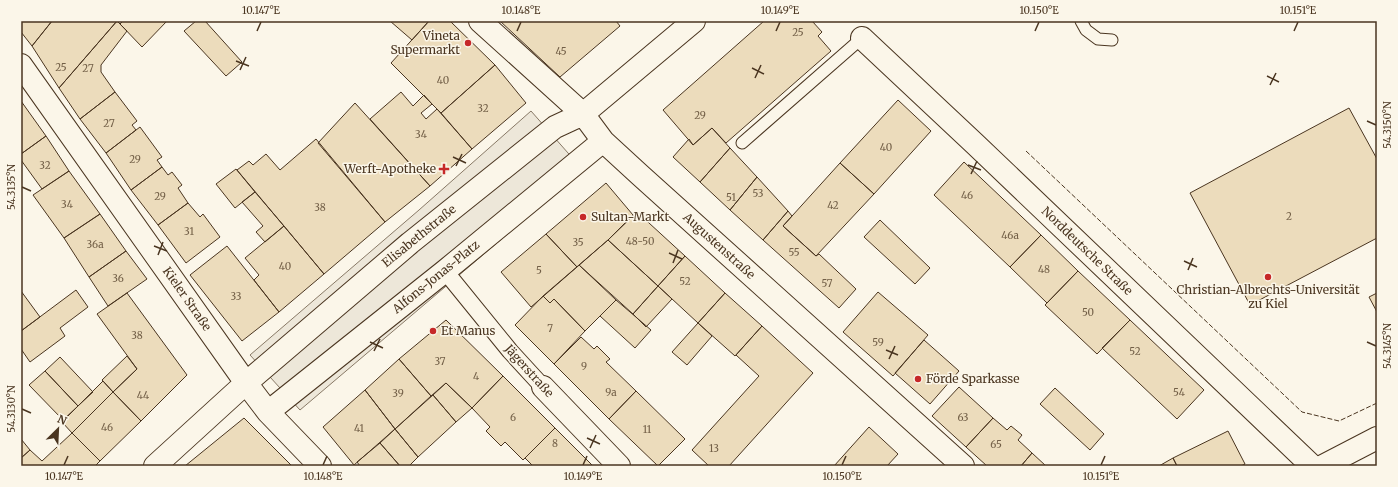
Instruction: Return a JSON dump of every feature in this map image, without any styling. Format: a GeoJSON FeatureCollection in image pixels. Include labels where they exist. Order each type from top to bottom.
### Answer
{"type":"FeatureCollection","features":[{"type":"Feature","properties":{"kind":"street","name":"Augustenstraße"},"geometry":{"type":"LineString","coordinates":[[480,21],[583,114],[603,141],[963,466]]}},
{"type":"Feature","properties":{"kind":"street","name":"Elisabethstraße"},"geometry":{"type":"LineString","coordinates":[[155,466],[246,382],[410,243],[555,127],[583,114],[694,21]]}},
{"type":"Feature","properties":{"kind":"street","name":"Norddeutsche Straße"},"geometry":{"type":"LineString","coordinates":[[862,38],[1312,466]]}},
{"type":"Feature","properties":{"kind":"street","name":"Kieler Straße"},"geometry":{"type":"LineString","coordinates":[[21,64],[268,412],[320,466]]}},
{"type":"Feature","properties":{"kind":"street","name":"Alfons-Jonas-Platz"},"geometry":{"type":"LineString","coordinates":[[268,412],[445,271],[603,141]]}},
{"type":"Feature","properties":{"kind":"street","name":"Jägerstraße"},"geometry":{"type":"LineString","coordinates":[[445,271],[510,351],[619,466]]}},
{"type":"Feature","properties":{"kind":"street"},"geometry":{"type":"LineString","coordinates":[[1323,466],[1377,438]]}},
{"type":"Feature","properties":{"kind":"lane"},"geometry":{"type":"LineString","coordinates":[[1081,21],[1086,30],[1098,39],[1112,40]]}},
{"type":"Feature","properties":{"kind":"lane"},"geometry":{"type":"LineString","coordinates":[[742,143],[862,38]]}},
{"type":"Feature","properties":{"kind":"shaded area"},"geometry":{"type":"Polygon","coordinates":[[[531,111],[583,170],[300,410],[250,355],[419,210],[531,111]]]}},
{"type":"Feature","properties":{"kind":"building"},"geometry":{"type":"Polygon","coordinates":[[[21,21],[52,21],[32,46],[21,32],[21,21]]]}},
{"type":"Feature","properties":{"kind":"building"},"geometry":{"type":"Polygon","coordinates":[[[52,21],[117,21],[59,88],[32,46],[52,21]]]}},
{"type":"Feature","properties":{"kind":"building"},"geometry":{"type":"Polygon","coordinates":[[[117,21],[127,31],[101,65],[101,72],[115,92],[80,119],[59,88],[117,21]]]}},
{"type":"Feature","properties":{"kind":"building"},"geometry":{"type":"Polygon","coordinates":[[[123,21],[167,21],[142,47],[120,24],[123,21]]]}},
{"type":"Feature","properties":{"kind":"building"},"geometry":{"type":"Polygon","coordinates":[[[196,21],[205,21],[242,62],[226,76],[184,31],[196,21]]]}},
{"type":"Feature","properties":{"kind":"building"},"geometry":{"type":"Polygon","coordinates":[[[390,21],[429,21],[412,40],[390,21]]]}},
{"type":"Feature","properties":{"kind":"building"},"geometry":{"type":"Polygon","coordinates":[[[429,21],[450,21],[495,65],[441,113],[391,63],[429,21]]]}},
{"type":"Feature","properties":{"kind":"building"},"geometry":{"type":"Polygon","coordinates":[[[500,21],[616,21],[620,26],[560,77],[500,21]]]}},
{"type":"Feature","properties":{"kind":"building"},"geometry":{"type":"Polygon","coordinates":[[[764,21],[812,21],[822,32],[818,36],[831,51],[726,143],[712,128],[693,145],[663,110],[764,21]]]}},
{"type":"Feature","properties":{"kind":"building"},"geometry":{"type":"Polygon","coordinates":[[[495,65],[526,103],[472,149],[441,113],[495,65]]]}},
{"type":"Feature","properties":{"kind":"building"},"geometry":{"type":"Polygon","coordinates":[[[115,92],[137,121],[132,125],[136,130],[106,153],[80,119],[115,92]]]}},
{"type":"Feature","properties":{"kind":"building"},"geometry":{"type":"Polygon","coordinates":[[[401,92],[413,106],[424,95],[432,104],[421,113],[426,119],[437,109],[472,149],[430,186],[370,119],[401,92]]]}},
{"type":"Feature","properties":{"kind":"building"},"geometry":{"type":"Polygon","coordinates":[[[898,100],[931,131],[874,194],[840,163],[898,100]]]}},
{"type":"Feature","properties":{"kind":"building"},"geometry":{"type":"Polygon","coordinates":[[[21,101],[46,136],[21,154],[21,101]]]}},
{"type":"Feature","properties":{"kind":"building"},"geometry":{"type":"Polygon","coordinates":[[[355,103],[430,186],[385,222],[318,143],[355,103]]]}},
{"type":"Feature","properties":{"kind":"building"},"geometry":{"type":"Polygon","coordinates":[[[1349,108],[1377,159],[1377,238],[1250,305],[1190,193],[1349,108]]]}},
{"type":"Feature","properties":{"kind":"building"},"geometry":{"type":"Polygon","coordinates":[[[140,127],[162,157],[157,160],[162,167],[131,190],[106,153],[140,127]]]}},
{"type":"Feature","properties":{"kind":"building"},"geometry":{"type":"Polygon","coordinates":[[[712,128],[730,148],[700,182],[673,157],[689,139],[693,145],[712,128]]]}},
{"type":"Feature","properties":{"kind":"building"},"geometry":{"type":"Polygon","coordinates":[[[46,136],[69,171],[42,189],[21,160],[21,154],[46,136]]]}},
{"type":"Feature","properties":{"kind":"building"},"geometry":{"type":"Polygon","coordinates":[[[316,139],[385,222],[324,274],[237,170],[249,161],[253,165],[266,154],[280,170],[316,139]]]}},
{"type":"Feature","properties":{"kind":"building"},"geometry":{"type":"Polygon","coordinates":[[[730,148],[757,177],[730,210],[700,182],[730,148]]]}},
{"type":"Feature","properties":{"kind":"building"},"geometry":{"type":"Polygon","coordinates":[[[964,162],[1041,235],[1010,267],[934,195],[964,162]]]}},
{"type":"Feature","properties":{"kind":"building"},"geometry":{"type":"Polygon","coordinates":[[[840,163],[874,194],[816,256],[783,226],[840,163]]]}},
{"type":"Feature","properties":{"kind":"building"},"geometry":{"type":"Polygon","coordinates":[[[162,167],[168,175],[172,172],[182,185],[178,188],[188,203],[158,225],[131,190],[162,167]]]}},
{"type":"Feature","properties":{"kind":"building"},"geometry":{"type":"Polygon","coordinates":[[[236,169],[255,192],[235,208],[216,184],[236,169]]]}},
{"type":"Feature","properties":{"kind":"building"},"geometry":{"type":"Polygon","coordinates":[[[69,171],[100,214],[64,238],[33,195],[69,171]]]}},
{"type":"Feature","properties":{"kind":"building"},"geometry":{"type":"Polygon","coordinates":[[[757,177],[788,211],[763,240],[730,210],[757,177]]]}},
{"type":"Feature","properties":{"kind":"building"},"geometry":{"type":"Polygon","coordinates":[[[606,183],[633,215],[608,240],[577,267],[546,234],[606,183]]]}},
{"type":"Feature","properties":{"kind":"building"},"geometry":{"type":"Polygon","coordinates":[[[255,192],[284,226],[265,242],[256,232],[263,226],[242,202],[255,192]]]}},
{"type":"Feature","properties":{"kind":"building"},"geometry":{"type":"Polygon","coordinates":[[[188,203],[200,217],[203,214],[220,237],[186,263],[158,225],[188,203]]]}},
{"type":"Feature","properties":{"kind":"building"},"geometry":{"type":"Polygon","coordinates":[[[788,211],[792,216],[783,226],[816,256],[819,254],[856,289],[839,308],[763,240],[788,211]]]}},
{"type":"Feature","properties":{"kind":"building"},"geometry":{"type":"Polygon","coordinates":[[[637,212],[685,256],[658,286],[608,240],[637,212]]]}},
{"type":"Feature","properties":{"kind":"building"},"geometry":{"type":"Polygon","coordinates":[[[100,214],[126,251],[89,277],[64,238],[100,214]]]}},
{"type":"Feature","properties":{"kind":"building"},"geometry":{"type":"Polygon","coordinates":[[[880,220],[930,268],[915,284],[864,237],[880,220]]]}},
{"type":"Feature","properties":{"kind":"building"},"geometry":{"type":"Polygon","coordinates":[[[284,226],[324,274],[279,312],[254,280],[259,275],[245,258],[284,226]]]}},
{"type":"Feature","properties":{"kind":"building"},"geometry":{"type":"Polygon","coordinates":[[[546,234],[577,267],[531,307],[501,272],[546,234]]]}},
{"type":"Feature","properties":{"kind":"building"},"geometry":{"type":"Polygon","coordinates":[[[1041,235],[1078,271],[1047,303],[1010,267],[1041,235]]]}},
{"type":"Feature","properties":{"kind":"building"},"geometry":{"type":"Polygon","coordinates":[[[608,240],[658,286],[633,314],[579,265],[608,240]]]}},
{"type":"Feature","properties":{"kind":"building"},"geometry":{"type":"Polygon","coordinates":[[[227,246],[279,312],[242,341],[190,275],[227,246]]]}},
{"type":"Feature","properties":{"kind":"building"},"geometry":{"type":"Polygon","coordinates":[[[126,251],[147,279],[108,306],[89,277],[126,251]]]}},
{"type":"Feature","properties":{"kind":"building"},"geometry":{"type":"Polygon","coordinates":[[[685,256],[725,293],[698,323],[658,286],[685,256]]]}},
{"type":"Feature","properties":{"kind":"building"},"geometry":{"type":"Polygon","coordinates":[[[579,265],[616,300],[585,331],[554,299],[550,303],[543,296],[579,265]]]}},
{"type":"Feature","properties":{"kind":"building"},"geometry":{"type":"Polygon","coordinates":[[[1078,271],[1130,320],[1097,354],[1045,305],[1078,271]]]}},
{"type":"Feature","properties":{"kind":"building"},"geometry":{"type":"Polygon","coordinates":[[[658,286],[672,299],[646,327],[633,314],[658,286]]]}},
{"type":"Feature","properties":{"kind":"building"},"geometry":{"type":"Polygon","coordinates":[[[76,290],[88,307],[60,328],[65,336],[30,362],[21,349],[21,331],[76,290]]]}},
{"type":"Feature","properties":{"kind":"building"},"geometry":{"type":"Polygon","coordinates":[[[21,291],[40,317],[21,331],[21,291]]]}},
{"type":"Feature","properties":{"kind":"building"},"geometry":{"type":"Polygon","coordinates":[[[878,292],[928,335],[893,376],[843,332],[878,292]]]}},
{"type":"Feature","properties":{"kind":"building"},"geometry":{"type":"Polygon","coordinates":[[[127,293],[187,375],[141,421],[113,392],[137,369],[97,314],[127,293]]]}},
{"type":"Feature","properties":{"kind":"building"},"geometry":{"type":"Polygon","coordinates":[[[725,293],[762,326],[735,356],[698,323],[725,293]]]}},
{"type":"Feature","properties":{"kind":"building"},"geometry":{"type":"Polygon","coordinates":[[[1377,293],[1377,312],[1369,297],[1377,293]]]}},
{"type":"Feature","properties":{"kind":"building"},"geometry":{"type":"Polygon","coordinates":[[[543,296],[550,303],[554,299],[585,331],[554,364],[515,325],[543,296]]]}},
{"type":"Feature","properties":{"kind":"building"},"geometry":{"type":"Polygon","coordinates":[[[616,300],[651,330],[635,348],[600,316],[616,300]]]}},
{"type":"Feature","properties":{"kind":"building"},"geometry":{"type":"Polygon","coordinates":[[[446,320],[503,376],[472,408],[446,383],[431,396],[399,359],[446,320]]]}},
{"type":"Feature","properties":{"kind":"building"},"geometry":{"type":"Polygon","coordinates":[[[1130,320],[1204,390],[1177,419],[1102,348],[1130,320]]]}},
{"type":"Feature","properties":{"kind":"building"},"geometry":{"type":"Polygon","coordinates":[[[698,323],[712,336],[687,365],[672,352],[698,323]]]}},
{"type":"Feature","properties":{"kind":"building"},"geometry":{"type":"Polygon","coordinates":[[[762,326],[813,373],[729,466],[709,466],[692,450],[759,376],[736,355],[762,326]]]}},
{"type":"Feature","properties":{"kind":"building"},"geometry":{"type":"Polygon","coordinates":[[[581,337],[594,349],[597,346],[610,359],[606,362],[636,391],[609,419],[554,364],[581,337]]]}},
{"type":"Feature","properties":{"kind":"building"},"geometry":{"type":"Polygon","coordinates":[[[924,340],[959,371],[930,404],[895,373],[924,340]]]}},
{"type":"Feature","properties":{"kind":"building"},"geometry":{"type":"Polygon","coordinates":[[[127,356],[137,369],[113,392],[102,380],[127,356]]]}},
{"type":"Feature","properties":{"kind":"building"},"geometry":{"type":"Polygon","coordinates":[[[60,357],[93,392],[78,406],[45,371],[60,357]]]}},
{"type":"Feature","properties":{"kind":"building"},"geometry":{"type":"Polygon","coordinates":[[[399,359],[431,396],[395,429],[365,390],[399,359]]]}},
{"type":"Feature","properties":{"kind":"building"},"geometry":{"type":"Polygon","coordinates":[[[45,371],[78,406],[63,420],[29,385],[45,371]]]}},
{"type":"Feature","properties":{"kind":"building"},"geometry":{"type":"Polygon","coordinates":[[[503,376],[555,428],[523,460],[505,442],[501,446],[486,431],[490,427],[472,408],[503,376]]]}},
{"type":"Feature","properties":{"kind":"building"},"geometry":{"type":"Polygon","coordinates":[[[103,381],[113,392],[72,433],[62,422],[103,381]]]}},
{"type":"Feature","properties":{"kind":"building"},"geometry":{"type":"Polygon","coordinates":[[[446,383],[472,408],[456,422],[433,395],[446,383]]]}},
{"type":"Feature","properties":{"kind":"building"},"geometry":{"type":"Polygon","coordinates":[[[959,387],[993,418],[966,447],[932,416],[959,387]]]}},
{"type":"Feature","properties":{"kind":"building"},"geometry":{"type":"Polygon","coordinates":[[[1055,388],[1104,434],[1090,450],[1040,404],[1055,388]]]}},
{"type":"Feature","properties":{"kind":"building"},"geometry":{"type":"Polygon","coordinates":[[[365,390],[395,429],[354,465],[323,427],[365,390]]]}},
{"type":"Feature","properties":{"kind":"building"},"geometry":{"type":"Polygon","coordinates":[[[636,391],[685,439],[658,466],[609,419],[636,391]]]}},
{"type":"Feature","properties":{"kind":"building"},"geometry":{"type":"Polygon","coordinates":[[[113,392],[141,421],[100,461],[72,433],[113,392]]]}},
{"type":"Feature","properties":{"kind":"building"},"geometry":{"type":"Polygon","coordinates":[[[433,395],[456,422],[418,457],[395,429],[433,395]]]}},
{"type":"Feature","properties":{"kind":"building"},"geometry":{"type":"Polygon","coordinates":[[[244,418],[292,466],[185,466],[244,418]]]}},
{"type":"Feature","properties":{"kind":"building"},"geometry":{"type":"Polygon","coordinates":[[[993,418],[1007,430],[1011,426],[1022,435],[1018,440],[1032,453],[1021,466],[987,466],[966,447],[993,418]]]}},
{"type":"Feature","properties":{"kind":"building"},"geometry":{"type":"Polygon","coordinates":[[[869,427],[898,454],[887,466],[834,466],[869,427]]]}},
{"type":"Feature","properties":{"kind":"building"},"geometry":{"type":"Polygon","coordinates":[[[555,428],[593,466],[533,466],[525,458],[555,428]]]}},
{"type":"Feature","properties":{"kind":"building"},"geometry":{"type":"Polygon","coordinates":[[[395,429],[418,457],[409,466],[400,466],[380,443],[395,429]]]}},
{"type":"Feature","properties":{"kind":"building"},"geometry":{"type":"Polygon","coordinates":[[[1228,431],[1245,464],[1241,466],[1177,466],[1173,458],[1228,431]]]}},
{"type":"Feature","properties":{"kind":"building"},"geometry":{"type":"Polygon","coordinates":[[[72,433],[100,461],[95,466],[21,466],[21,458],[30,450],[42,461],[72,433]]]}},
{"type":"Feature","properties":{"kind":"building"},"geometry":{"type":"Polygon","coordinates":[[[21,439],[30,450],[21,458],[21,439]]]}},
{"type":"Feature","properties":{"kind":"building"},"geometry":{"type":"Polygon","coordinates":[[[380,443],[400,466],[360,466],[357,462],[380,443]]]}},
{"type":"Feature","properties":{"kind":"building"},"geometry":{"type":"Polygon","coordinates":[[[1032,453],[1046,466],[1021,466],[1032,453]]]}},
{"type":"Feature","properties":{"kind":"building"},"geometry":{"type":"Polygon","coordinates":[[[1173,458],[1177,466],[1159,466],[1173,458]]]}},
{"type":"Feature","properties":{"kind":"fence"},"geometry":{"type":"LineString","coordinates":[[1026,151],[1302,412],[1339,421],[1377,403]]}},
{"type":"Feature","properties":{"kind":"place","name":"Vineta Supermarkt"},"geometry":{"type":"Point","coordinates":[468,43]}},
{"type":"Feature","properties":{"kind":"place","name":"Werft-Apotheke"},"geometry":{"type":"Point","coordinates":[444,169]}},
{"type":"Feature","properties":{"kind":"place","name":"Sultan-Markt"},"geometry":{"type":"Point","coordinates":[583,217]}},
{"type":"Feature","properties":{"kind":"place","name":"Christian-Albrechts-Universität zu Kiel"},"geometry":{"type":"Point","coordinates":[1268,277]}},
{"type":"Feature","properties":{"kind":"place","name":"Et Manus"},"geometry":{"type":"Point","coordinates":[433,331]}},
{"type":"Feature","properties":{"kind":"place","name":"Förde Sparkasse"},"geometry":{"type":"Point","coordinates":[918,379]}}]}
